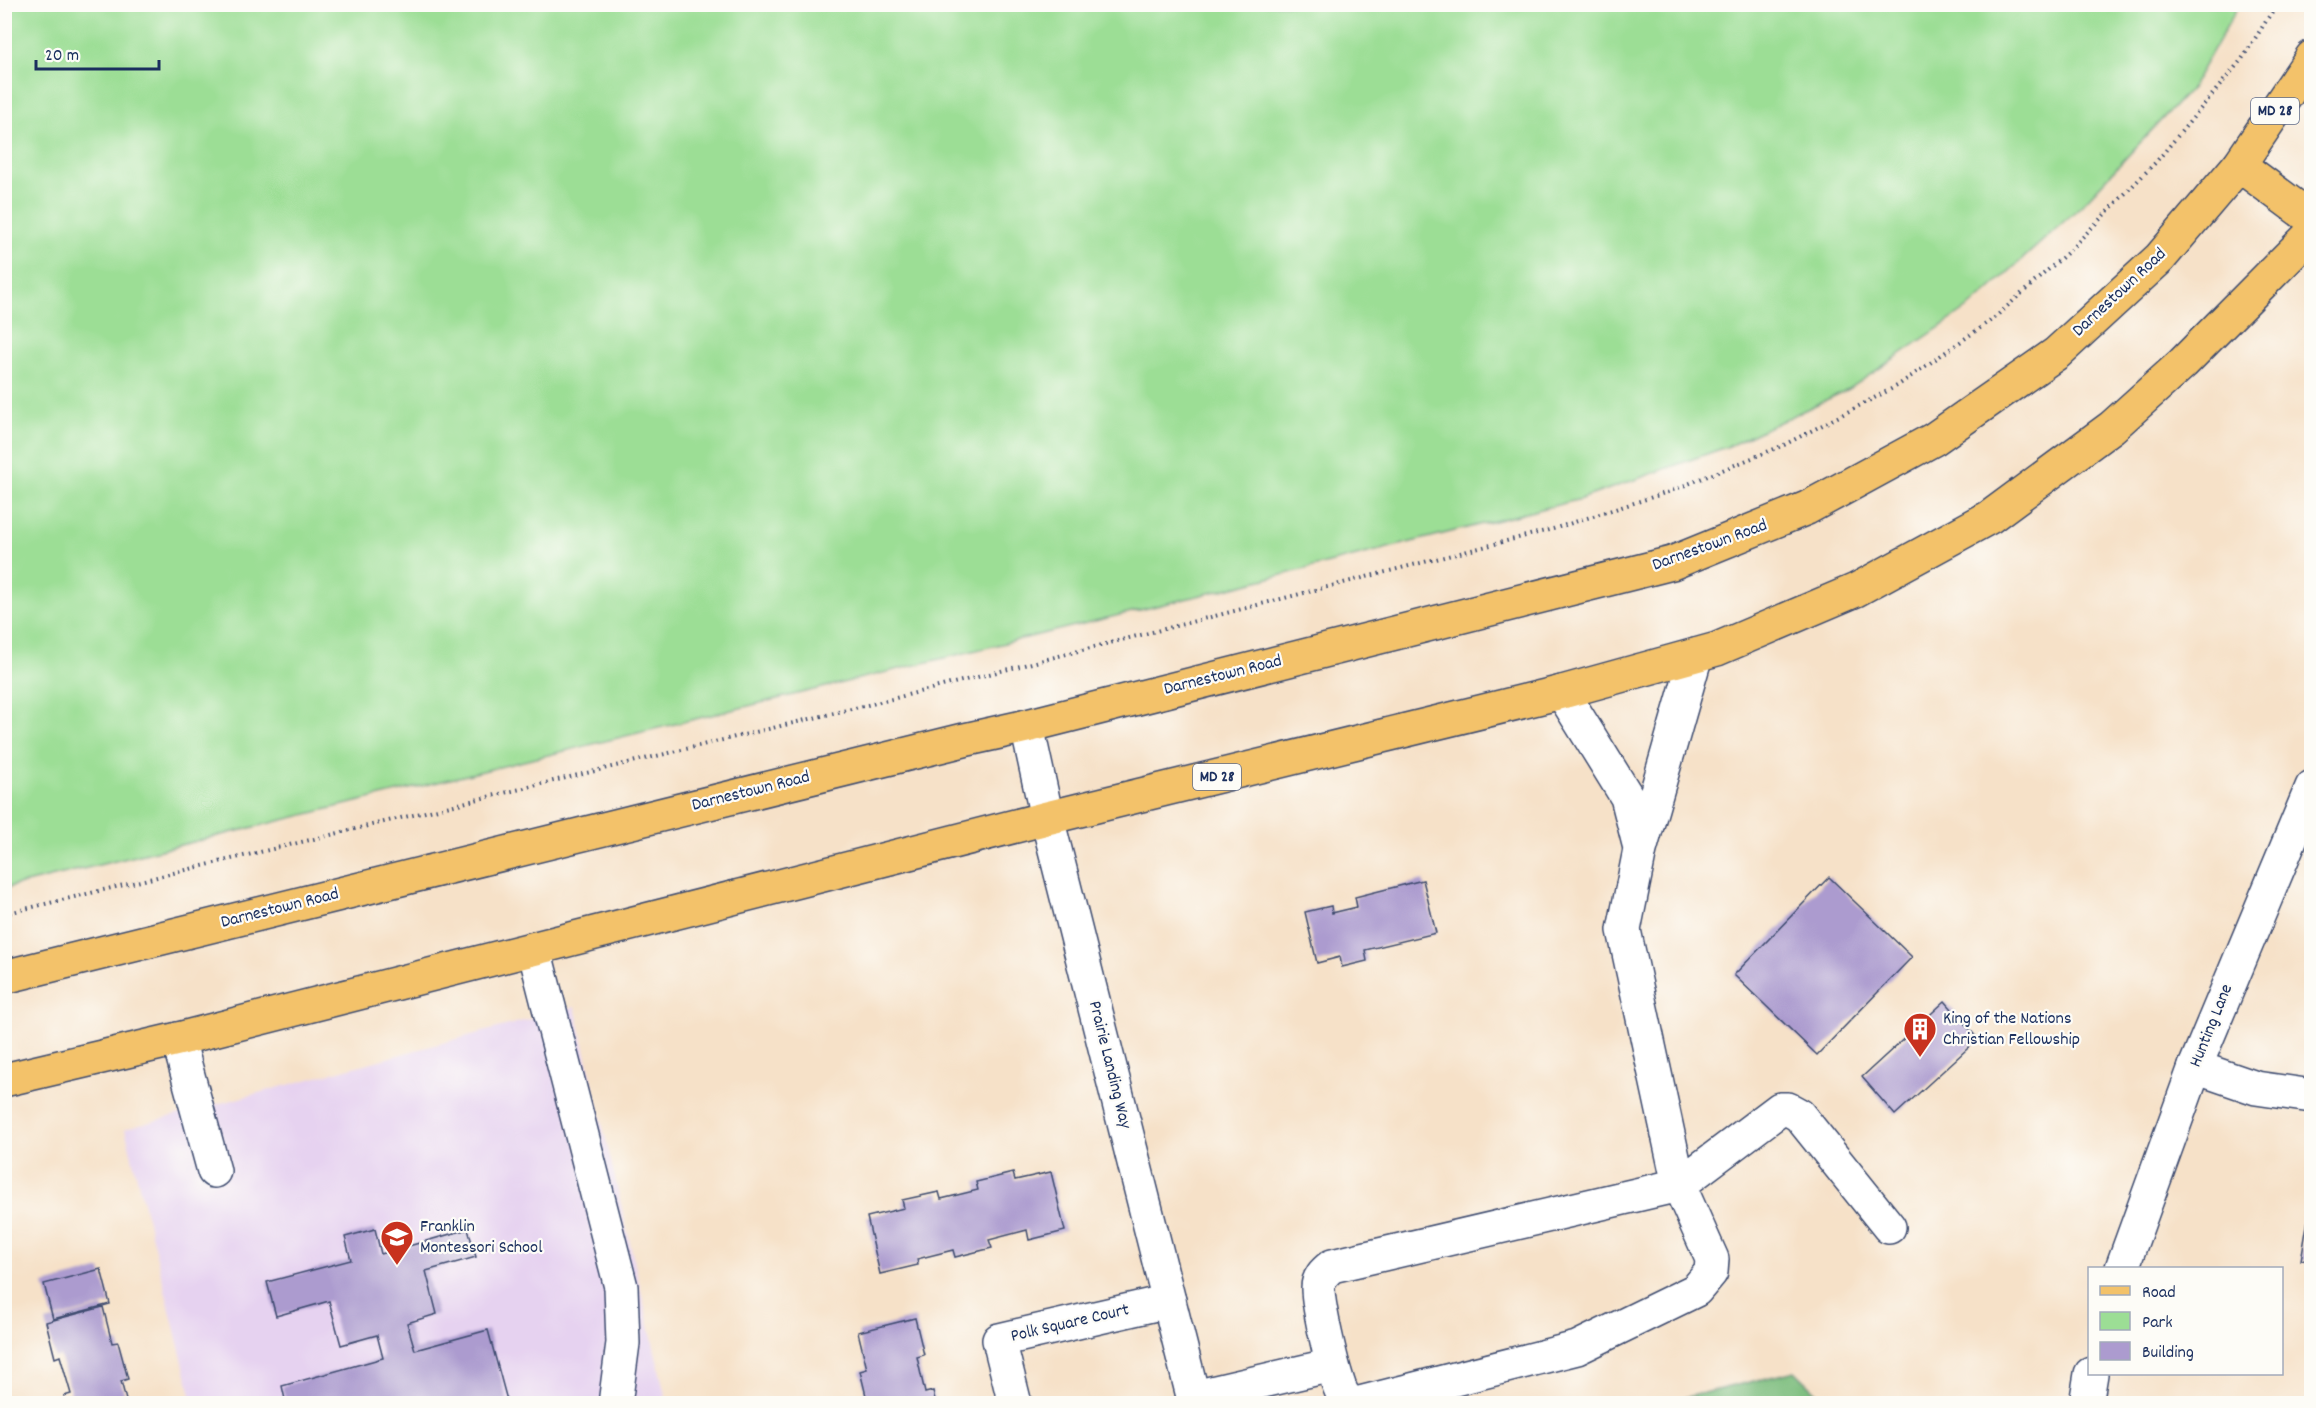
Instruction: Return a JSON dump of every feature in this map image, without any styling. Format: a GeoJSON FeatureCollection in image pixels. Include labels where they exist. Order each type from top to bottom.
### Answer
{"type":"FeatureCollection","features":[{"type":"Feature","properties":{"kind":"main road","name":"MD 28"},"geometry":{"type":"LineString","coordinates":[[2239,165],[2312,57]]}},
{"type":"Feature","properties":{"kind":"main road"},"geometry":{"type":"LineString","coordinates":[[2239,165],[2312,219]]}},
{"type":"Feature","properties":{"kind":"main road","name":"Darnestown Road"},"geometry":{"type":"LineString","coordinates":[[4,977],[1027,726],[1672,563],[1807,508],[1934,439],[2057,352],[2160,258],[2239,165]]}},
{"type":"Feature","properties":{"kind":"main road","name":"MD 28"},"geometry":{"type":"LineString","coordinates":[[4,1080],[534,949],[1047,818],[1562,692],[1717,649],[1856,590],[1989,517],[2112,427],[2183,363],[2312,233]]}},
{"type":"Feature","properties":{"kind":"street"},"geometry":{"type":"LineString","coordinates":[[1696,655],[1640,850],[1624,930],[1679,1185],[1712,1259],[1711,1272],[1696,1290],[1577,1348],[1360,1403],[1349,1402],[1342,1394],[1332,1365],[1318,1287],[1322,1274],[1332,1266],[1679,1185],[1780,1109],[1788,1109],[1799,1115],[1889,1227]]}},
{"type":"Feature","properties":{"kind":"street"},"geometry":{"type":"LineString","coordinates":[[1562,692],[1627,797],[1640,850]]}},
{"type":"Feature","properties":{"kind":"street","name":"Prairie Landing Way"},"geometry":{"type":"LineString","coordinates":[[1027,726],[1047,818],[1195,1400]]}},
{"type":"Feature","properties":{"kind":"street","name":"Hunting Lane"},"geometry":{"type":"LineString","coordinates":[[2122,1267],[2195,1067],[2312,787]]}},
{"type":"Feature","properties":{"kind":"street"},"geometry":{"type":"LineString","coordinates":[[534,949],[621,1287],[622,1343],[615,1404]]}},
{"type":"Feature","properties":{"kind":"street"},"geometry":{"type":"LineString","coordinates":[[178,1038],[214,1171]]}},
{"type":"Feature","properties":{"kind":"street"},"geometry":{"type":"LineString","coordinates":[[2195,1067],[2256,1088],[2312,1096]]}},
{"type":"Feature","properties":{"kind":"street","name":"Polk Square Court"},"geometry":{"type":"LineString","coordinates":[[1015,1404],[999,1340],[1169,1301]]}},
{"type":"Feature","properties":{"kind":"street"},"geometry":{"type":"LineString","coordinates":[[1195,1400],[1332,1365]]}},
{"type":"Feature","properties":{"kind":"street"},"geometry":{"type":"LineString","coordinates":[[2086,1404],[2091,1375]]}},
{"type":"Feature","properties":{"kind":"path"},"geometry":{"type":"LineString","coordinates":[[4,914],[884,701],[1553,529],[1668,492],[1784,445],[1898,386],[1993,319],[2068,252],[2156,162],[2242,59],[2277,4]]}},
{"type":"Feature","properties":{"kind":"shaded area","name":"Franklin Montessori School"},"geometry":{"type":"Polygon","coordinates":[[[575,1007],[667,1403],[193,1403],[125,1129],[575,1007]]]}},
{"type":"Feature","properties":{"kind":"green space"},"geometry":{"type":"Polygon","coordinates":[[[4,5],[2239,5],[2192,87],[2081,206],[1971,306],[1849,389],[1729,446],[1581,499],[1226,589],[5,888],[4,5]]]}},
{"type":"Feature","properties":{"kind":"green space"},"geometry":{"type":"Polygon","coordinates":[[[1795,1371],[1828,1403],[1662,1403],[1795,1371]]]}},
{"type":"Feature","properties":{"kind":"building"},"geometry":{"type":"Polygon","coordinates":[[[1829,877],[1912,957],[1817,1055],[1734,975],[1829,877]]]}},
{"type":"Feature","properties":{"kind":"building"},"geometry":{"type":"Polygon","coordinates":[[[1423,880],[1436,933],[1365,950],[1367,961],[1342,967],[1340,957],[1317,963],[1305,912],[1331,906],[1332,913],[1357,907],[1355,897],[1423,880]]]}},
{"type":"Feature","properties":{"kind":"building","name":"King of the Nations Christian Fellowship"},"geometry":{"type":"Polygon","coordinates":[[[1945,1001],[1978,1039],[1895,1115],[1862,1077],[1945,1001]]]}},
{"type":"Feature","properties":{"kind":"building"},"geometry":{"type":"Polygon","coordinates":[[[1051,1172],[1065,1231],[1029,1240],[1027,1230],[989,1240],[992,1248],[955,1257],[953,1250],[917,1259],[918,1265],[880,1274],[867,1217],[904,1208],[902,1200],[939,1192],[941,1199],[978,1190],[976,1182],[1013,1173],[1015,1180],[1051,1172]]]}},
{"type":"Feature","properties":{"kind":"building"},"geometry":{"type":"Polygon","coordinates":[[[2310,1208],[2312,1261],[2301,1260],[2310,1208]]]}},
{"type":"Feature","properties":{"kind":"building","name":"Franklin Montessori School"},"geometry":{"type":"Polygon","coordinates":[[[375,1229],[381,1254],[468,1229],[476,1257],[426,1271],[437,1314],[407,1323],[415,1350],[488,1330],[508,1404],[286,1404],[282,1386],[383,1358],[377,1335],[341,1345],[329,1301],[276,1316],[267,1282],[351,1260],[345,1237],[375,1229]]]}},
{"type":"Feature","properties":{"kind":"building"},"geometry":{"type":"Polygon","coordinates":[[[101,1269],[110,1304],[53,1319],[44,1284],[101,1269]]]}},
{"type":"Feature","properties":{"kind":"building"},"geometry":{"type":"Polygon","coordinates":[[[103,1307],[112,1343],[118,1342],[128,1379],[121,1381],[127,1404],[66,1404],[64,1396],[71,1394],[60,1356],[55,1358],[46,1322],[103,1307]]]}},
{"type":"Feature","properties":{"kind":"building"},"geometry":{"type":"Polygon","coordinates":[[[915,1318],[924,1355],[917,1357],[925,1393],[933,1391],[936,1404],[868,1404],[860,1371],[867,1369],[858,1332],[915,1318]]]}},
{"type":"Feature","properties":{"kind":"place","name":"King of the Nations Christian Fellowship"},"geometry":{"type":"Point","coordinates":[1920,1058]}},
{"type":"Feature","properties":{"kind":"place","name":"Franklin Montessori School"},"geometry":{"type":"Point","coordinates":[397,1266]}}]}
